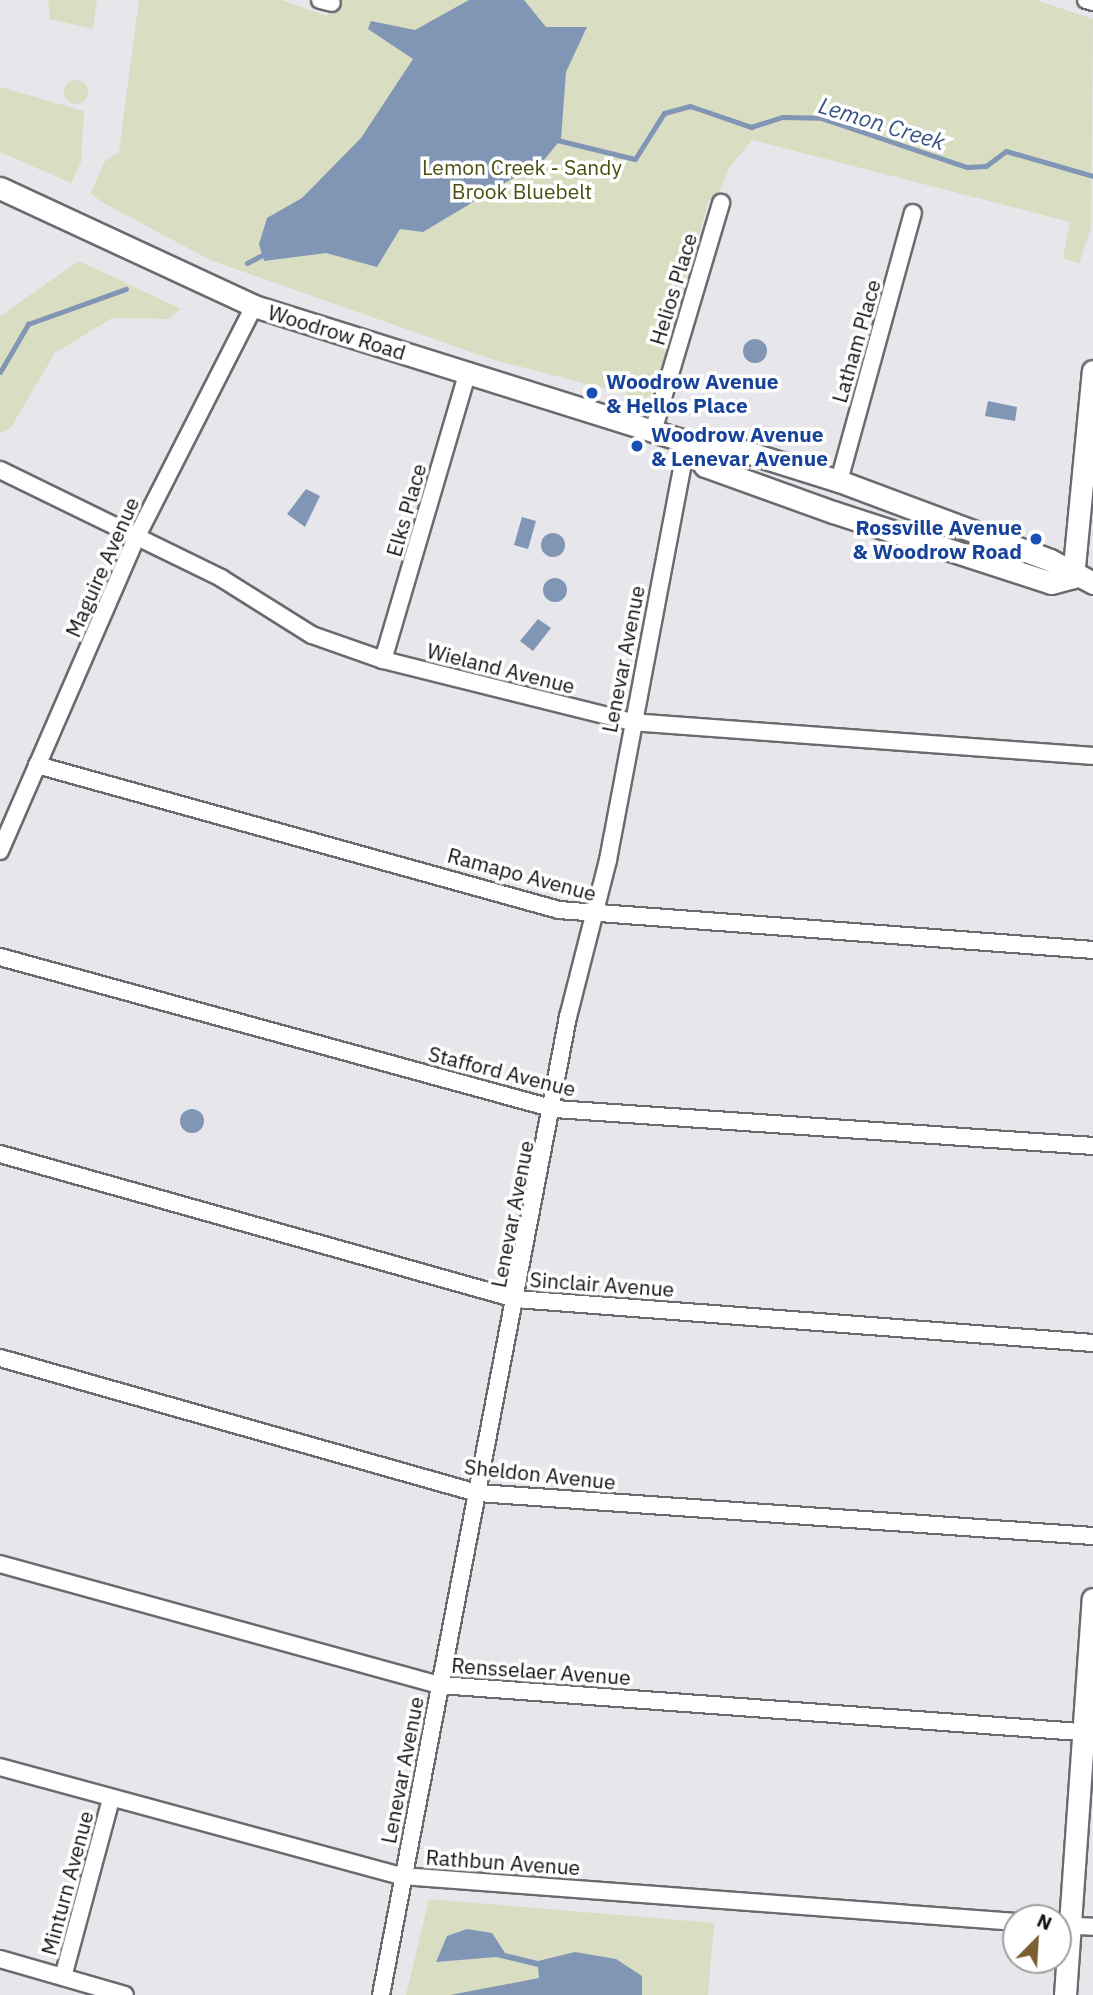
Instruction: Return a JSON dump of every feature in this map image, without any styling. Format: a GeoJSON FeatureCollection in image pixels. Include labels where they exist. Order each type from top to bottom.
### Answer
{"type":"FeatureCollection","features":[{"type":"Feature","properties":{"kind":"street"},"geometry":{"type":"LineString","coordinates":[[1086,0],[1093,2]]}},
{"type":"Feature","properties":{"kind":"street","name":"Woodrow Road"},"geometry":{"type":"LineString","coordinates":[[0,188],[254,306],[654,428],[687,442],[724,445],[839,481],[1050,560],[1083,580]]}},
{"type":"Feature","properties":{"kind":"street","name":"Helios Place"},"geometry":{"type":"LineString","coordinates":[[654,428],[720,203]]}},
{"type":"Feature","properties":{"kind":"street","name":"Latham Place"},"geometry":{"type":"LineString","coordinates":[[839,481],[913,213]]}},
{"type":"Feature","properties":{"kind":"street","name":"Maguire Avenue"},"geometry":{"type":"LineString","coordinates":[[0,851],[137,536],[254,306]]}},
{"type":"Feature","properties":{"kind":"street"},"geometry":{"type":"LineString","coordinates":[[1083,580],[1093,371]]}},
{"type":"Feature","properties":{"kind":"street","name":"Elks Place"},"geometry":{"type":"LineString","coordinates":[[383,660],[468,372]]}},
{"type":"Feature","properties":{"kind":"street","name":"Woodrow Road"},"geometry":{"type":"LineString","coordinates":[[687,442],[705,466],[833,512],[1051,583],[1083,580]]}},
{"type":"Feature","properties":{"kind":"street","name":"Lenevar Avenue"},"geometry":{"type":"LineString","coordinates":[[381,1995],[402,1876],[687,442]]}},
{"type":"Feature","properties":{"kind":"street","name":"Wieland Avenue"},"geometry":{"type":"LineString","coordinates":[[0,470],[137,536],[312,635],[383,660],[632,722],[1093,756]]}},
{"type":"Feature","properties":{"kind":"street"},"geometry":{"type":"LineString","coordinates":[[833,512],[839,481]]}},
{"type":"Feature","properties":{"kind":"street","name":"Ramapo Avenue"},"geometry":{"type":"LineString","coordinates":[[37,765],[593,916],[1093,950]]}},
{"type":"Feature","properties":{"kind":"street","name":"Stafford Avenue"},"geometry":{"type":"LineString","coordinates":[[0,957],[555,1110],[1093,1146]]}},
{"type":"Feature","properties":{"kind":"street","name":"Sinclair Avenue"},"geometry":{"type":"LineString","coordinates":[[0,1154],[516,1299],[1093,1343]]}},
{"type":"Feature","properties":{"kind":"street","name":"Sheldon Avenue"},"geometry":{"type":"LineString","coordinates":[[0,1358],[478,1493],[1093,1535]]}},
{"type":"Feature","properties":{"kind":"street","name":"Rensselaer Avenue"},"geometry":{"type":"LineString","coordinates":[[0,1564],[440,1685],[1088,1733]]}},
{"type":"Feature","properties":{"kind":"street"},"geometry":{"type":"LineString","coordinates":[[1067,1904],[1088,1733],[1093,1599]]}},
{"type":"Feature","properties":{"kind":"street","name":"Rathbun Avenue"},"geometry":{"type":"LineString","coordinates":[[0,1768],[402,1876],[1002,1921]]}},
{"type":"Feature","properties":{"kind":"street","name":"Minturn Avenue"},"geometry":{"type":"LineString","coordinates":[[63,1977],[111,1799]]}},
{"type":"Feature","properties":{"kind":"street"},"geometry":{"type":"LineString","coordinates":[[1072,1926],[1093,1927]]}},
{"type":"Feature","properties":{"kind":"street"},"geometry":{"type":"LineString","coordinates":[[0,1959],[125,1995]]}},
{"type":"Feature","properties":{"kind":"street"},"geometry":{"type":"LineString","coordinates":[[1065,1974],[1065,1995]]}},
{"type":"Feature","properties":{"kind":"green space"},"geometry":{"type":"Polygon","coordinates":[[[48,0],[97,0],[93,29],[50,19],[48,0]]]}},
{"type":"Feature","properties":{"kind":"green space","name":"Lemon Creek - Sandy Brook Bluebelt"},"geometry":{"type":"Polygon","coordinates":[[[139,0],[281,0],[327,16],[333,0],[1036,0],[1093,19],[1091,227],[1079,264],[1063,258],[1070,222],[752,140],[728,169],[717,199],[709,200],[654,392],[645,399],[491,359],[210,260],[100,201],[91,193],[104,162],[119,151],[139,0]]]}},
{"type":"Feature","properties":{"kind":"green space"},"geometry":{"type":"Polygon","coordinates":[[[76,80],[85,83],[88,92],[85,101],[76,104],[67,101],[64,92],[67,83],[76,80]]]}},
{"type":"Feature","properties":{"kind":"green space"},"geometry":{"type":"Polygon","coordinates":[[[0,87],[84,111],[81,162],[71,183],[0,152],[0,87]]]}},
{"type":"Feature","properties":{"kind":"green space"},"geometry":{"type":"Polygon","coordinates":[[[79,261],[181,309],[169,319],[112,318],[55,353],[10,429],[0,433],[0,316],[79,261]]]}},
{"type":"Feature","properties":{"kind":"green space"},"geometry":{"type":"Polygon","coordinates":[[[429,1899],[714,1923],[708,1995],[406,1995],[429,1899]]]}},
{"type":"Feature","properties":{"kind":"water"},"geometry":{"type":"Polygon","coordinates":[[[469,0],[524,0],[546,27],[587,27],[566,72],[561,139],[545,159],[423,232],[400,229],[377,267],[326,253],[264,261],[259,244],[267,218],[302,198],[361,138],[413,59],[368,29],[371,21],[415,30],[469,0]]]}},
{"type":"Feature","properties":{"kind":"water"},"geometry":{"type":"Polygon","coordinates":[[[755,339],[763,343],[767,351],[763,359],[755,363],[747,359],[743,351],[747,343],[755,339]]]}},
{"type":"Feature","properties":{"kind":"water"},"geometry":{"type":"Polygon","coordinates":[[[988,401],[1017,407],[1015,421],[985,416],[988,401]]]}},
{"type":"Feature","properties":{"kind":"water"},"geometry":{"type":"Polygon","coordinates":[[[306,489],[320,496],[305,527],[287,514],[306,489]]]}},
{"type":"Feature","properties":{"kind":"water"},"geometry":{"type":"Polygon","coordinates":[[[522,517],[536,521],[528,549],[514,545],[522,517]]]}},
{"type":"Feature","properties":{"kind":"water"},"geometry":{"type":"Polygon","coordinates":[[[553,533],[562,536],[565,545],[562,554],[553,557],[544,554],[541,545],[544,536],[553,533]]]}},
{"type":"Feature","properties":{"kind":"water"},"geometry":{"type":"Polygon","coordinates":[[[555,578],[564,581],[567,590],[564,599],[555,602],[546,599],[543,590],[546,581],[555,578]]]}},
{"type":"Feature","properties":{"kind":"water"},"geometry":{"type":"Polygon","coordinates":[[[538,619],[551,628],[533,651],[520,641],[538,619]]]}},
{"type":"Feature","properties":{"kind":"water"},"geometry":{"type":"Polygon","coordinates":[[[192,1109],[201,1112],[204,1121],[201,1130],[192,1133],[183,1130],[180,1121],[183,1112],[192,1109]]]}},
{"type":"Feature","properties":{"kind":"water"},"geometry":{"type":"Polygon","coordinates":[[[467,1929],[492,1933],[505,1953],[538,1961],[575,1952],[616,1959],[642,1976],[642,1995],[450,1995],[539,1978],[538,1967],[496,1957],[436,1962],[447,1936],[467,1929]]]}},
{"type":"Feature","properties":{"kind":"waterway","name":"Lemon Creek"},"geometry":{"type":"LineString","coordinates":[[557,140],[635,159],[664,113],[690,106],[751,127],[782,117],[821,118],[967,167],[986,166],[1006,151],[1093,176]]}},
{"type":"Feature","properties":{"kind":"waterway","name":"Lemon Creek"},"geometry":{"type":"LineString","coordinates":[[247,263],[266,253]]}},
{"type":"Feature","properties":{"kind":"waterway","name":"Lemon Creek"},"geometry":{"type":"LineString","coordinates":[[0,372],[28,324],[126,289]]}},
{"type":"Feature","properties":{"kind":"place","name":"Woodrow Avenue & Hellos Place"},"geometry":{"type":"Point","coordinates":[592,393]}},
{"type":"Feature","properties":{"kind":"place","name":"Woodrow Avenue & Lenevar Avenue"},"geometry":{"type":"Point","coordinates":[637,446]}},
{"type":"Feature","properties":{"kind":"place","name":"Rossville Avenue & Woodrow Road"},"geometry":{"type":"Point","coordinates":[1036,539]}}]}
